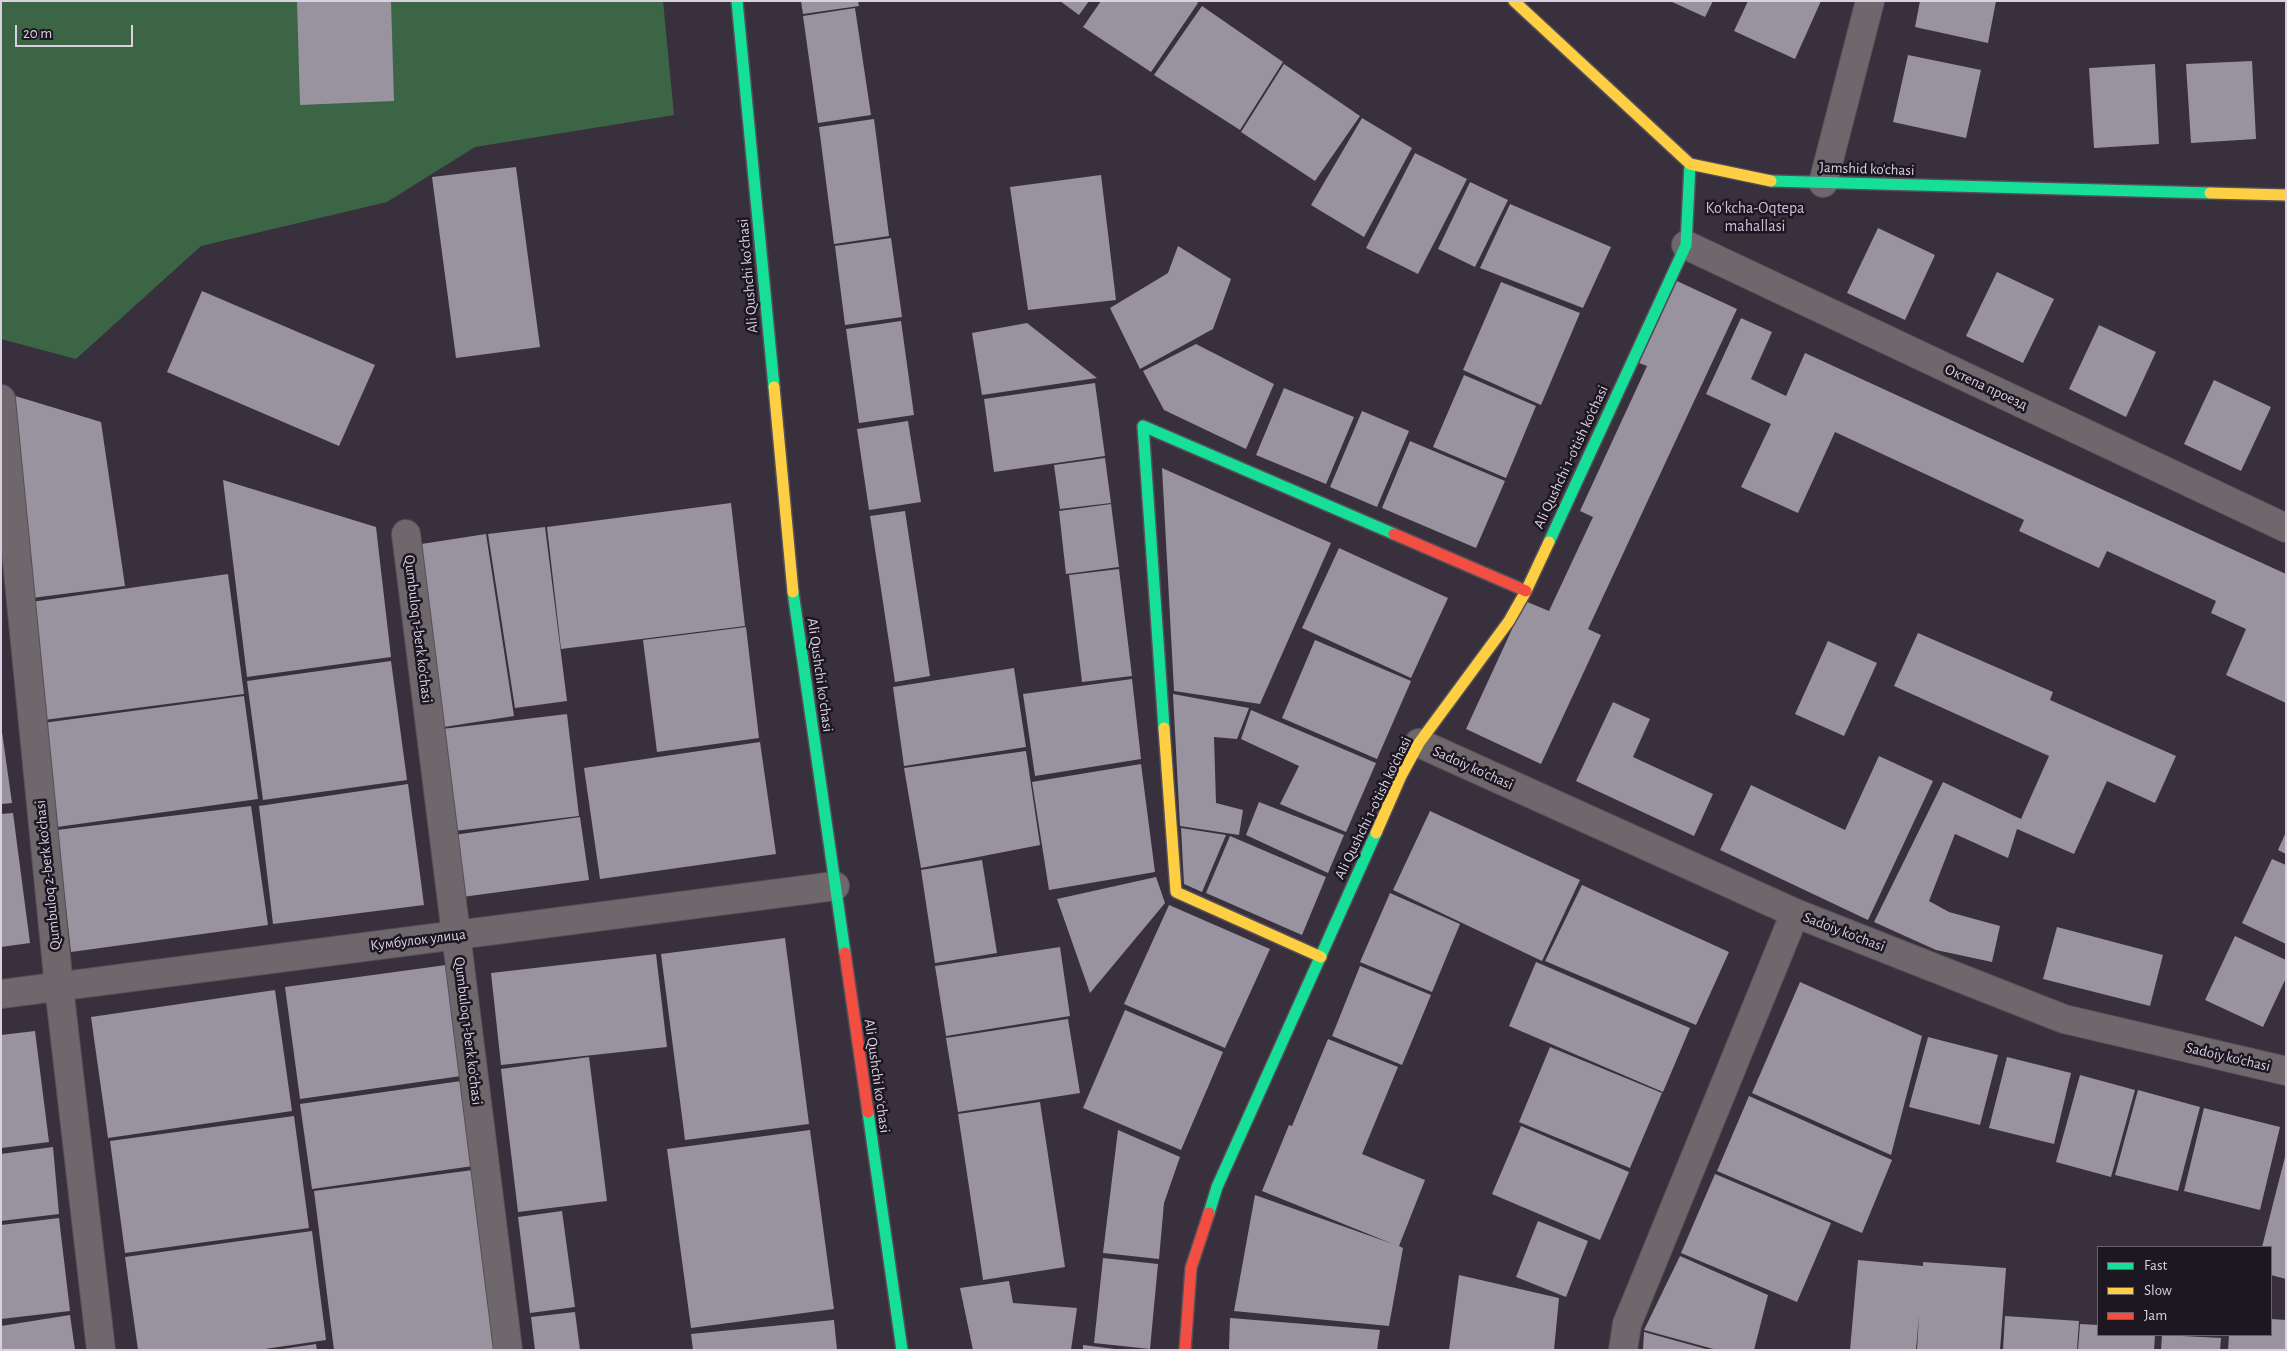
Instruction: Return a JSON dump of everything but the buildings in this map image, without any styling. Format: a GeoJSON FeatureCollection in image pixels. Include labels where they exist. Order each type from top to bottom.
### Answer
{"type":"FeatureCollection","features":[{"type":"Feature","properties":{"kind":"street","name":"Ali Qushchi koʻchasi"},"geometry":{"type":"LineString","coordinates":[[737,1],[793,593],[902,1350]]}},
{"type":"Feature","properties":{"kind":"street"},"geometry":{"type":"LineString","coordinates":[[1514,1],[1690,164]]}},
{"type":"Feature","properties":{"kind":"street"},"geometry":{"type":"LineString","coordinates":[[1823,183],[1870,1]]}},
{"type":"Feature","properties":{"kind":"street","name":"Jamshid ko'chasi"},"geometry":{"type":"LineString","coordinates":[[1690,164],[1770,181],[2286,195]]}},
{"type":"Feature","properties":{"kind":"street","name":"Ali Qushchi 1-o'tish ko'chasi"},"geometry":{"type":"LineString","coordinates":[[1185,1350],[1191,1268],[1217,1186],[1401,776],[1419,743],[1508,621],[1526,591],[1686,245],[1690,164]]}},
{"type":"Feature","properties":{"kind":"street","name":"Октепа проезд"},"geometry":{"type":"LineString","coordinates":[[1686,245],[2286,528]]}},
{"type":"Feature","properties":{"kind":"street","name":"Qumbuloq 2-berk ko'chasi"},"geometry":{"type":"LineString","coordinates":[[1,399],[59,987],[101,1350]]}},
{"type":"Feature","properties":{"kind":"street"},"geometry":{"type":"LineString","coordinates":[[1321,956],[1176,892],[1143,426],[1526,591]]}},
{"type":"Feature","properties":{"kind":"street","name":"Qumbuloq 1-berk ko'chasi"},"geometry":{"type":"LineString","coordinates":[[406,534],[508,1350]]}},
{"type":"Feature","properties":{"kind":"street","name":"Sadoiy ko'chasi"},"geometry":{"type":"LineString","coordinates":[[1419,743],[1795,913],[2064,1019],[2286,1071]]}},
{"type":"Feature","properties":{"kind":"street","name":"Кумбулок улица"},"geometry":{"type":"LineString","coordinates":[[1,994],[835,886]]}},
{"type":"Feature","properties":{"kind":"street"},"geometry":{"type":"LineString","coordinates":[[1623,1350],[1627,1324],[1795,913]]}},
{"type":"Feature","properties":{"kind":"green space"},"geometry":{"type":"Polygon","coordinates":[[[1,1],[663,1],[674,115],[475,147],[387,202],[201,246],[76,359],[1,339],[1,1]]]}},
{"type":"Feature","properties":{"kind":"traffic: fast"},"geometry":{"type":"LineString","coordinates":[[737,1],[774,387]]}},
{"type":"Feature","properties":{"kind":"traffic: fast"},"geometry":{"type":"LineString","coordinates":[[1549,542],[1686,245],[1690,164]]}},
{"type":"Feature","properties":{"kind":"traffic: fast"},"geometry":{"type":"LineString","coordinates":[[1771,181],[2210,193]]}},
{"type":"Feature","properties":{"kind":"traffic: fast"},"geometry":{"type":"LineString","coordinates":[[1164,728],[1143,426],[1394,534]]}},
{"type":"Feature","properties":{"kind":"traffic: fast"},"geometry":{"type":"LineString","coordinates":[[793,592],[845,953]]}},
{"type":"Feature","properties":{"kind":"traffic: fast"},"geometry":{"type":"LineString","coordinates":[[1209,1213],[1217,1187],[1376,833]]}},
{"type":"Feature","properties":{"kind":"traffic: fast"},"geometry":{"type":"LineString","coordinates":[[868,1112],[902,1350]]}},
{"type":"Feature","properties":{"kind":"traffic: slow"},"geometry":{"type":"LineString","coordinates":[[1514,1],[1690,164],[1771,181]]}},
{"type":"Feature","properties":{"kind":"traffic: slow"},"geometry":{"type":"LineString","coordinates":[[2210,193],[2286,195]]}},
{"type":"Feature","properties":{"kind":"traffic: slow"},"geometry":{"type":"LineString","coordinates":[[774,387],[793,592]]}},
{"type":"Feature","properties":{"kind":"traffic: slow"},"geometry":{"type":"LineString","coordinates":[[1376,833],[1401,776],[1419,743],[1509,621],[1526,591],[1549,542]]}},
{"type":"Feature","properties":{"kind":"traffic: slow"},"geometry":{"type":"LineString","coordinates":[[1164,728],[1176,892],[1321,957]]}},
{"type":"Feature","properties":{"kind":"traffic: jam"},"geometry":{"type":"LineString","coordinates":[[1394,534],[1526,591]]}},
{"type":"Feature","properties":{"kind":"traffic: jam"},"geometry":{"type":"LineString","coordinates":[[845,953],[868,1112]]}},
{"type":"Feature","properties":{"kind":"traffic: jam"},"geometry":{"type":"LineString","coordinates":[[1185,1350],[1191,1268],[1209,1213]]}},
{"type":"Feature","properties":{"kind":"district","name":"Koʻkcha-Oqtepa mahallasi"},"geometry":{"type":"Point","coordinates":[1755,217]}}]}
